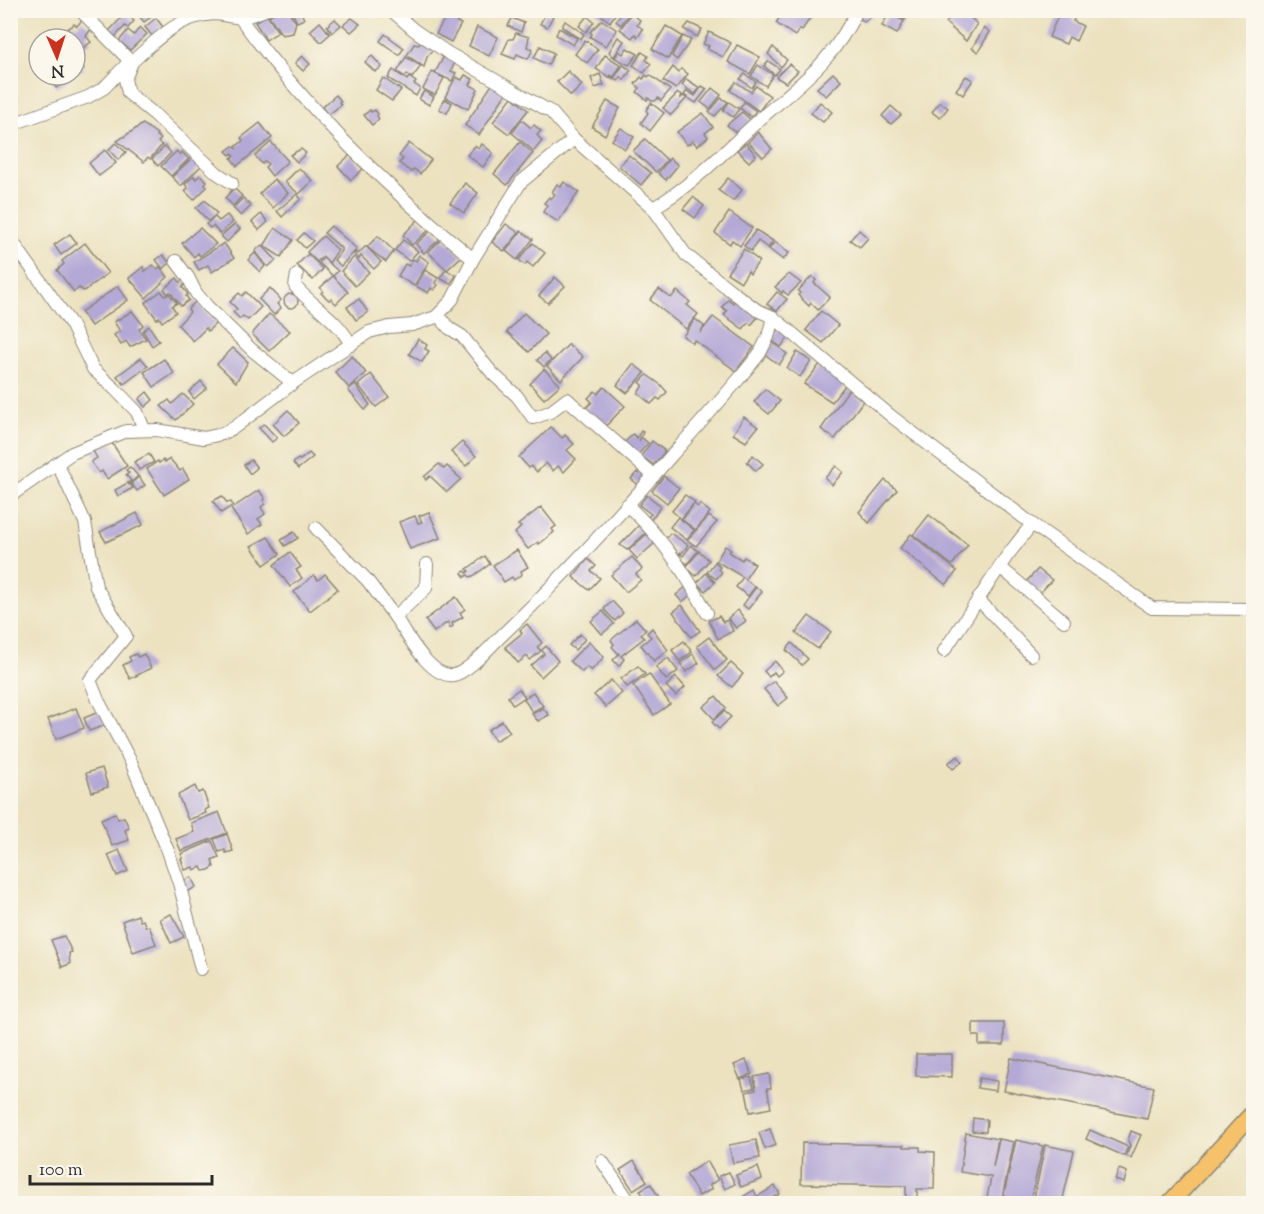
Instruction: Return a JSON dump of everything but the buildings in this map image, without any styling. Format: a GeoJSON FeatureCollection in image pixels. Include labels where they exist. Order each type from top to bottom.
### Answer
{"type":"FeatureCollection","features":[{"type":"Feature","properties":{"kind":"main road"},"geometry":{"type":"LineString","coordinates":[[1169,1203],[1254,1112]]}},
{"type":"Feature","properties":{"kind":"street"},"geometry":{"type":"LineString","coordinates":[[81,10],[131,62]]}},
{"type":"Feature","properties":{"kind":"street"},"geometry":{"type":"LineString","coordinates":[[10,125],[88,97],[104,88],[174,25],[198,16],[218,14],[240,18],[265,10]]}},
{"type":"Feature","properties":{"kind":"street"},"geometry":{"type":"LineString","coordinates":[[391,10],[414,30],[448,52],[550,112],[574,139],[652,208],[686,255],[734,293],[772,317],[891,416],[1032,524],[1152,608],[1254,609]]}},
{"type":"Feature","properties":{"kind":"street"},"geometry":{"type":"LineString","coordinates":[[652,208],[673,196],[708,167],[827,60],[846,34],[857,10]]}},
{"type":"Feature","properties":{"kind":"street"},"geometry":{"type":"LineString","coordinates":[[240,18],[267,55],[364,162],[434,227],[473,259]]}},
{"type":"Feature","properties":{"kind":"street"},"geometry":{"type":"LineString","coordinates":[[131,62],[125,79],[128,93],[232,183]]}},
{"type":"Feature","properties":{"kind":"street"},"geometry":{"type":"LineString","coordinates":[[10,496],[72,453],[126,431],[144,429],[204,438],[222,434],[236,427],[293,383],[369,332],[412,325],[438,315],[452,300],[473,259],[521,182],[574,139]]}},
{"type":"Feature","properties":{"kind":"street"},"geometry":{"type":"LineString","coordinates":[[10,238],[33,267],[70,324],[93,369],[137,412],[144,429]]}},
{"type":"Feature","properties":{"kind":"street"},"geometry":{"type":"LineString","coordinates":[[177,261],[196,293],[207,306],[252,350],[293,383]]}},
{"type":"Feature","properties":{"kind":"street"},"geometry":{"type":"LineString","coordinates":[[297,275],[295,286],[304,297],[335,321],[351,345]]}},
{"type":"Feature","properties":{"kind":"street"},"geometry":{"type":"LineString","coordinates":[[438,315],[448,328],[462,336],[493,374],[517,396],[533,417],[550,412],[567,399],[654,476]]}},
{"type":"Feature","properties":{"kind":"street"},"geometry":{"type":"LineString","coordinates":[[316,528],[367,580],[433,668],[442,675],[456,675],[471,664],[523,615],[654,476],[760,353],[768,337],[772,317]]}},
{"type":"Feature","properties":{"kind":"street"},"geometry":{"type":"LineString","coordinates":[[57,463],[85,522],[96,587],[126,636],[90,680],[131,762],[168,851],[179,883],[201,969]]}},
{"type":"Feature","properties":{"kind":"street"},"geometry":{"type":"LineString","coordinates":[[627,506],[647,523],[662,541],[707,613]]}},
{"type":"Feature","properties":{"kind":"street"},"geometry":{"type":"LineString","coordinates":[[944,651],[1000,567],[1032,524]]}},
{"type":"Feature","properties":{"kind":"street"},"geometry":{"type":"LineString","coordinates":[[395,617],[426,588],[427,564]]}},
{"type":"Feature","properties":{"kind":"street"},"geometry":{"type":"LineString","coordinates":[[1000,567],[1064,621]]}},
{"type":"Feature","properties":{"kind":"street"},"geometry":{"type":"LineString","coordinates":[[978,599],[1031,655]]}},
{"type":"Feature","properties":{"kind":"street"},"geometry":{"type":"LineString","coordinates":[[602,1161],[631,1203]]}}]}
